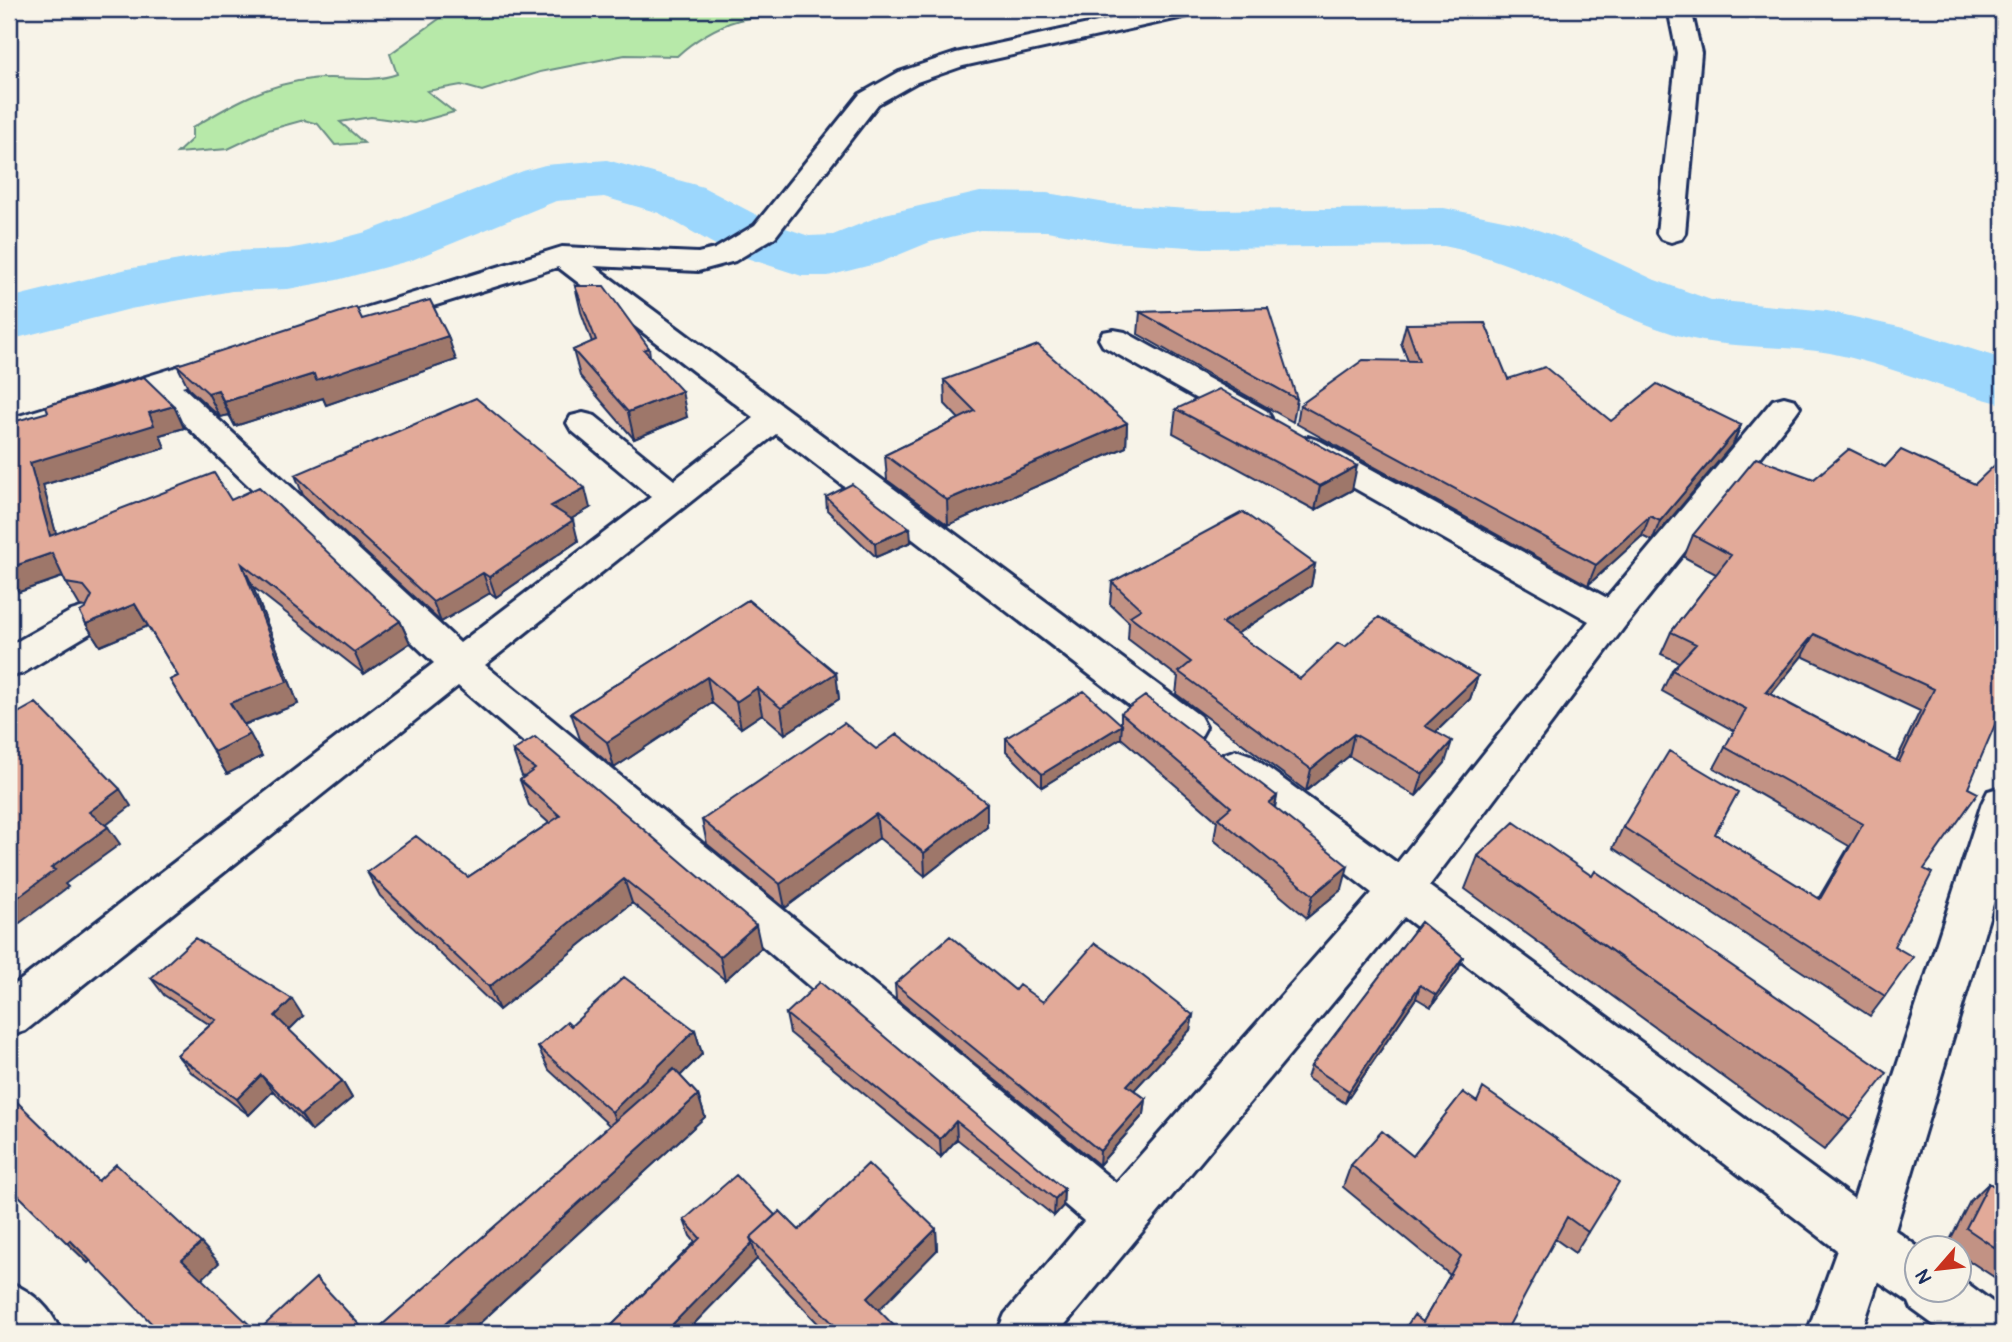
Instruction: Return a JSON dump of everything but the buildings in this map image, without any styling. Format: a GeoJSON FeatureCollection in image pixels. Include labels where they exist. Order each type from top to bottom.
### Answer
{"type":"FeatureCollection","features":[{"type":"Feature","properties":{"kind":"street"},"geometry":{"type":"LineString","coordinates":[[9,430],[562,256],[698,262],[725,255],[765,231],[869,99],[908,77],[956,60],[1188,9]]}},
{"type":"Feature","properties":{"kind":"street"},"geometry":{"type":"LineString","coordinates":[[1671,233],[1689,53],[1680,9]]}},
{"type":"Feature","properties":{"kind":"street"},"geometry":{"type":"LineString","coordinates":[[562,256],[1904,1269]]}},
{"type":"Feature","properties":{"kind":"street"},"geometry":{"type":"LineString","coordinates":[[1114,339],[1612,617]]}},
{"type":"Feature","properties":{"kind":"street"},"geometry":{"type":"LineString","coordinates":[[161,384],[459,665],[1119,1218]]}},
{"type":"Feature","properties":{"kind":"street"},"geometry":{"type":"LineString","coordinates":[[1024,1333],[1119,1218],[1401,890],[1612,617],[1784,407]]}},
{"type":"Feature","properties":{"kind":"street"},"geometry":{"type":"LineString","coordinates":[[9,1016],[776,417]]}},
{"type":"Feature","properties":{"kind":"street"},"geometry":{"type":"LineString","coordinates":[[583,423],[673,497]]}},
{"type":"Feature","properties":{"kind":"street"},"geometry":{"type":"LineString","coordinates":[[9,663],[84,620]]}},
{"type":"Feature","properties":{"kind":"street"},"geometry":{"type":"LineString","coordinates":[[1834,1333],[1866,1241],[2003,803]]}},
{"type":"Feature","properties":{"kind":"street"},"geometry":{"type":"LineString","coordinates":[[1950,1304],[1989,1333]]}},
{"type":"Feature","properties":{"kind":"street"},"geometry":{"type":"LineString","coordinates":[[9,1309],[34,1333]]}},
{"type":"Feature","properties":{"kind":"green space"},"geometry":{"type":"Polygon","coordinates":[[[453,9],[780,9],[769,15],[722,26],[677,56],[625,55],[540,72],[482,91],[461,85],[427,91],[454,112],[414,123],[371,117],[340,122],[364,143],[335,145],[318,124],[304,120],[268,130],[228,149],[177,153],[192,139],[192,128],[234,104],[264,91],[311,79],[366,79],[397,74],[390,54],[453,9]]]}},
{"type":"Feature","properties":{"kind":"waterway"},"geometry":{"type":"LineString","coordinates":[[9,319],[127,289],[232,271],[288,269],[337,260],[389,246],[545,184],[607,178],[681,200],[751,238],[802,256],[828,256],[856,249],[908,228],[980,211],[1047,212],[1112,223],[1204,229],[1444,227],[1495,237],[1552,257],[1631,294],[1701,320],[1827,332],[1883,344],[2003,382]]}}]}
